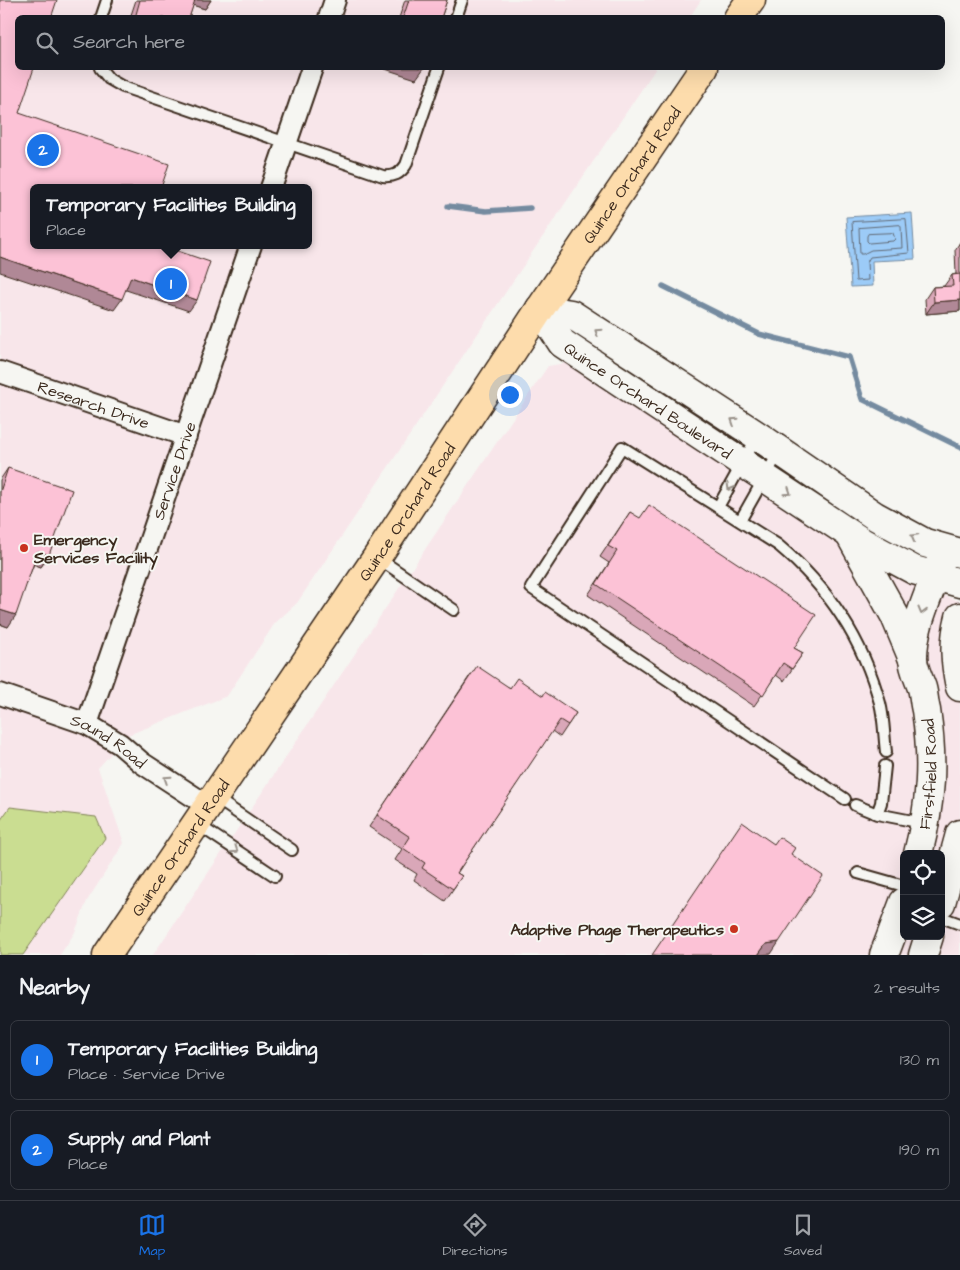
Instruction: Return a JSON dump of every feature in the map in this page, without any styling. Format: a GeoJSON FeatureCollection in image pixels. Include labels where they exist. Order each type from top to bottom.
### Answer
{"type":"FeatureCollection","features":[{"type":"Feature","properties":{"kind":"main road"},"geometry":{"type":"LineString","coordinates":[[740,15],[751,0]]}},
{"type":"Feature","properties":{"kind":"main road","name":"Quince Orchard Road"},"geometry":{"type":"LineString","coordinates":[[107,955],[377,557],[540,309],[703,70]]}},
{"type":"Feature","properties":{"kind":"street"},"geometry":{"type":"LineString","coordinates":[[331,15],[336,0]]}},
{"type":"Feature","properties":{"kind":"street"},"geometry":{"type":"LineString","coordinates":[[272,184],[311,70]]}},
{"type":"Feature","properties":{"kind":"street","name":"Service Drive"},"geometry":{"type":"LineString","coordinates":[[87,724],[250,249]]}},
{"type":"Feature","properties":{"kind":"street","name":"Quince Orchard Boulevard"},"geometry":{"type":"LineString","coordinates":[[540,309],[571,314],[758,436],[875,516],[925,543],[952,551]]}},
{"type":"Feature","properties":{"kind":"street","name":"Quince Orchard Boulevard"},"geometry":{"type":"LineString","coordinates":[[540,309],[562,343],[755,469],[849,534],[914,570],[948,580]]}},
{"type":"Feature","properties":{"kind":"street","name":"Research Drive"},"geometry":{"type":"LineString","coordinates":[[0,372],[186,436]]}},
{"type":"Feature","properties":{"kind":"street"},"geometry":{"type":"LineString","coordinates":[[849,534],[895,616],[913,660]]}},
{"type":"Feature","properties":{"kind":"street","name":"Firstfield Road"},"geometry":{"type":"LineString","coordinates":[[919,850],[926,823],[931,777],[930,738],[922,690],[913,660],[923,605],[948,580],[952,551]]}},
{"type":"Feature","properties":{"kind":"street"},"geometry":{"type":"LineString","coordinates":[[960,617],[956,631],[954,657],[960,687]]}},
{"type":"Feature","properties":{"kind":"street","name":"Sound Road"},"geometry":{"type":"LineString","coordinates":[[0,694],[87,724],[120,744],[142,763],[206,809]]}},
{"type":"Feature","properties":{"kind":"street"},"geometry":{"type":"LineString","coordinates":[[944,895],[960,834]]}},
{"type":"Feature","properties":{"kind":"street"},"geometry":{"type":"LineString","coordinates":[[884,955],[900,909]]}},
{"type":"Feature","properties":{"kind":"street"},"geometry":{"type":"LineString","coordinates":[[922,955],[928,940]]}},
{"type":"Feature","properties":{"kind":"lane"},"geometry":{"type":"LineString","coordinates":[[102,15],[107,0]]}},
{"type":"Feature","properties":{"kind":"lane"},"geometry":{"type":"LineString","coordinates":[[457,15],[462,0]]}},
{"type":"Feature","properties":{"kind":"lane"},"geometry":{"type":"LineString","coordinates":[[102,70],[109,79],[123,87],[383,176],[391,177],[397,175],[406,165],[438,70]]}},
{"type":"Feature","properties":{"kind":"lane"},"geometry":{"type":"LineString","coordinates":[[740,521],[755,469],[758,436]]}},
{"type":"Feature","properties":{"kind":"lane"},"geometry":{"type":"LineString","coordinates":[[845,799],[531,588],[622,447],[740,521],[778,546],[798,562],[836,606],[855,638],[880,704],[886,752]]}},
{"type":"Feature","properties":{"kind":"lane"},"geometry":{"type":"LineString","coordinates":[[718,507],[755,469],[780,452]]}},
{"type":"Feature","properties":{"kind":"lane"},"geometry":{"type":"LineString","coordinates":[[377,557],[454,610]]}},
{"type":"Feature","properties":{"kind":"lane"},"geometry":{"type":"LineString","coordinates":[[877,814],[881,802],[885,766]]}},
{"type":"Feature","properties":{"kind":"lane"},"geometry":{"type":"LineString","coordinates":[[855,805],[877,814],[926,823]]}},
{"type":"Feature","properties":{"kind":"lane"},"geometry":{"type":"LineString","coordinates":[[206,809],[292,850]]}},
{"type":"Feature","properties":{"kind":"lane"},"geometry":{"type":"LineString","coordinates":[[206,809],[275,876]]}},
{"type":"Feature","properties":{"kind":"lane"},"geometry":{"type":"LineString","coordinates":[[858,873],[900,898]]}},
{"type":"Feature","properties":{"kind":"lane"},"geometry":{"type":"LineString","coordinates":[[945,907],[960,924]]}},
{"type":"Feature","properties":{"kind":"shaded area"},"geometry":{"type":"Polygon","coordinates":[[[0,0],[701,0],[691,15],[15,15],[15,70],[655,70],[297,603],[275,623],[227,696],[128,735],[98,768],[124,843],[87,901],[75,932],[60,955],[0,955],[0,0]]]}},
{"type":"Feature","properties":{"kind":"shaded area"},"geometry":{"type":"Polygon","coordinates":[[[566,363],[800,518],[902,581],[960,601],[960,955],[153,955],[548,366],[566,363]]]}},
{"type":"Feature","properties":{"kind":"green space"},"geometry":{"type":"Polygon","coordinates":[[[10,807],[96,817],[105,838],[23,955],[0,955],[0,821],[10,807]]]}},
{"type":"Feature","properties":{"kind":"water"},"geometry":{"type":"Polygon","coordinates":[[[912,213],[915,259],[872,261],[873,286],[851,287],[846,217],[912,213]]]}},
{"type":"Feature","properties":{"kind":"building"},"geometry":{"type":"Polygon","coordinates":[[[0,0],[57,0],[52,15],[15,15],[15,70],[33,70],[19,113],[169,164],[162,184],[30,184],[30,249],[172,249],[210,262],[197,300],[131,277],[122,299],[0,257],[0,0]]]}},
{"type":"Feature","properties":{"kind":"building"},"geometry":{"type":"Polygon","coordinates":[[[140,0],[195,0],[190,15],[136,15],[140,0]]]}},
{"type":"Feature","properties":{"kind":"building"},"geometry":{"type":"Polygon","coordinates":[[[409,0],[447,0],[442,15],[404,15],[409,0]]]}},
{"type":"Feature","properties":{"kind":"building"},"geometry":{"type":"Polygon","coordinates":[[[960,274],[960,300],[934,302],[933,287],[953,286],[952,275],[960,274]]]}},
{"type":"Feature","properties":{"kind":"building","name":"Emergency Services Facility"},"geometry":{"type":"Polygon","coordinates":[[[8,468],[72,490],[49,555],[38,551],[16,615],[0,610],[0,492],[8,468]]]}},
{"type":"Feature","properties":{"kind":"building"},"geometry":{"type":"Polygon","coordinates":[[[649,505],[816,615],[794,648],[803,653],[792,669],[783,663],[763,695],[596,584],[617,551],[608,546],[630,512],[640,518],[649,505]]]}},
{"type":"Feature","properties":{"kind":"building"},"geometry":{"type":"Polygon","coordinates":[[[477,666],[510,688],[517,678],[543,696],[545,692],[576,713],[568,725],[560,720],[457,873],[462,876],[453,889],[422,868],[425,863],[403,848],[410,837],[377,815],[477,666]]]}},
{"type":"Feature","properties":{"kind":"building"},"geometry":{"type":"Polygon","coordinates":[[[742,822],[774,844],[779,837],[795,848],[791,854],[823,876],[779,942],[766,944],[758,955],[652,955],[742,822]]]}},
{"type":"Feature","properties":{"kind":"waterway"},"geometry":{"type":"LineString","coordinates":[[448,206],[486,211],[530,208]]}},
{"type":"Feature","properties":{"kind":"waterway"},"geometry":{"type":"LineString","coordinates":[[663,286],[759,334],[849,357],[862,399],[960,447]]}},
{"type":"Feature","properties":{"kind":"place","name":"Supply and Plant"},"geometry":{"type":"Point","coordinates":[43,150]}},
{"type":"Feature","properties":{"kind":"place","name":"Temporary Facilities Building"},"geometry":{"type":"Point","coordinates":[171,284]}},
{"type":"Feature","properties":{"kind":"place","name":"Emergency Services Facility"},"geometry":{"type":"Point","coordinates":[24,548]}},
{"type":"Feature","properties":{"kind":"place","name":"Adaptive Phage Therapeutics"},"geometry":{"type":"Point","coordinates":[734,929]}}]}
